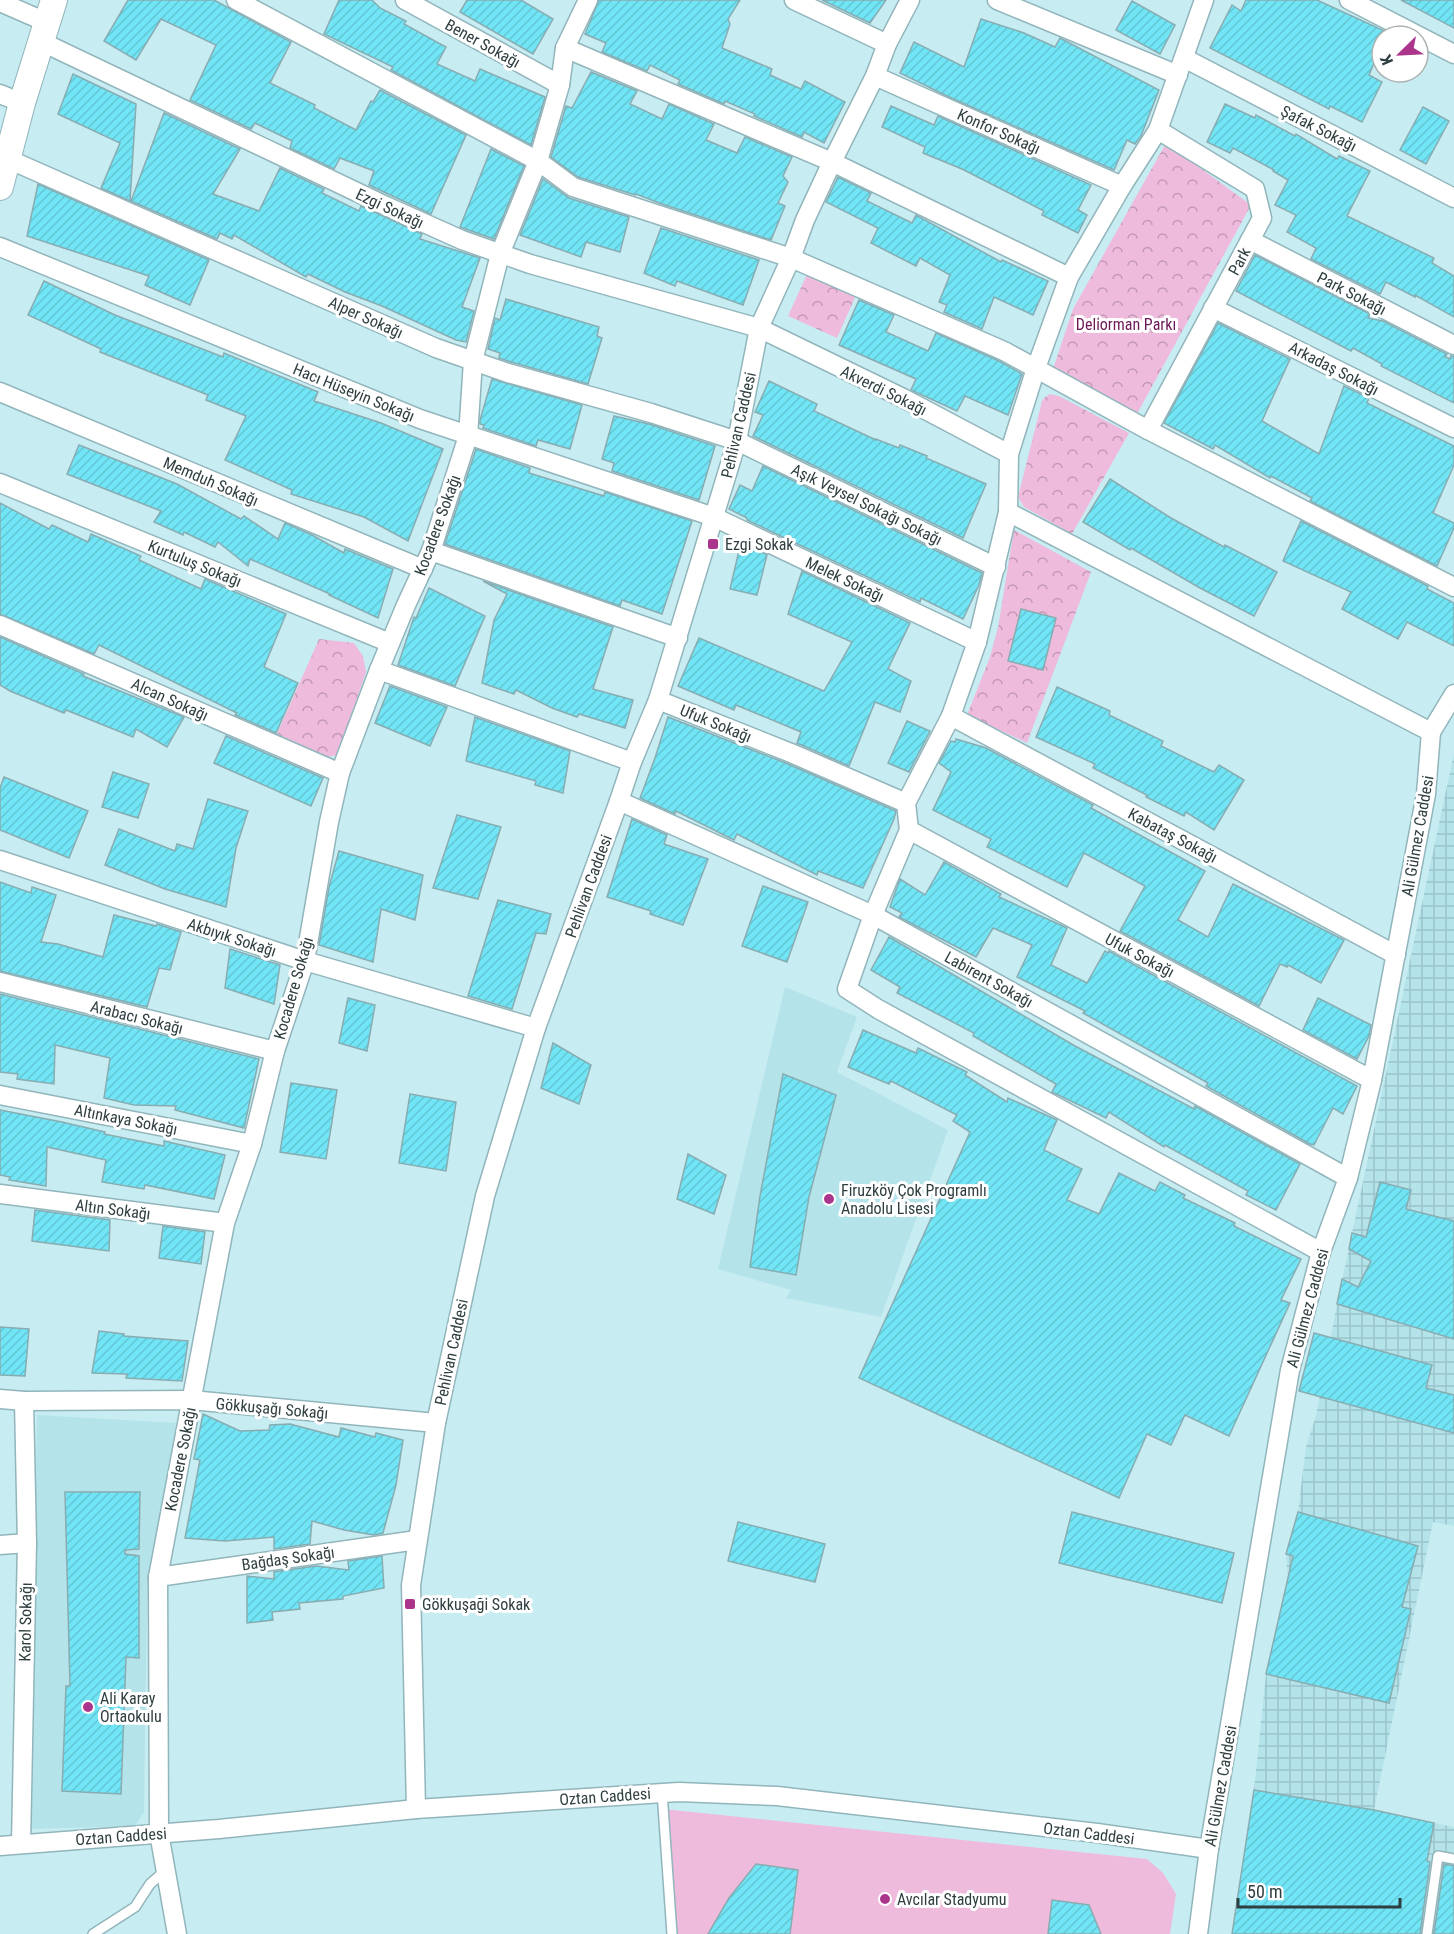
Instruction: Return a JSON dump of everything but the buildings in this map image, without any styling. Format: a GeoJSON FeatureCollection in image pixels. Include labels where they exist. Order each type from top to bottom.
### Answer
{"type":"FeatureCollection","features":[{"type":"Feature","properties":{"kind":"main road"},"geometry":{"type":"LineString","coordinates":[[0,187],[8,159],[11,99],[46,21]]}},
{"type":"Feature","properties":{"kind":"street"},"geometry":{"type":"LineString","coordinates":[[236,0],[538,161],[573,187],[792,258],[1004,351],[1148,430],[1454,587]]}},
{"type":"Feature","properties":{"kind":"street","name":"Bener Sokağı"},"geometry":{"type":"LineString","coordinates":[[405,0],[560,85]]}},
{"type":"Feature","properties":{"kind":"street","name":"Kocadere Sokağı"},"geometry":{"type":"LineString","coordinates":[[177,1934],[159,1833],[158,1577],[225,1223],[252,1144],[275,1051],[304,962],[340,773],[390,643],[431,550],[468,435],[473,361],[500,254],[538,161],[560,85],[565,48],[588,0]]}},
{"type":"Feature","properties":{"kind":"street"},"geometry":{"type":"LineString","coordinates":[[794,0],[887,44]]}},
{"type":"Feature","properties":{"kind":"street","name":"Pehlivan Caddesi"},"geometry":{"type":"LineString","coordinates":[[416,1809],[411,1585],[436,1423],[485,1196],[536,1028],[620,801],[632,762],[658,700],[678,639],[737,441],[759,328],[792,258],[805,220],[831,162],[875,76],[887,44],[909,0]]}},
{"type":"Feature","properties":{"kind":"street","name":"Şafak Sokağı"},"geometry":{"type":"LineString","coordinates":[[997,0],[1181,67],[1454,198]]}},
{"type":"Feature","properties":{"kind":"street"},"geometry":{"type":"LineString","coordinates":[[1204,0],[1158,130],[1122,186],[1069,278],[1036,368],[1009,454],[1008,512],[977,642],[951,716],[906,803],[909,830],[873,915],[847,989],[878,1009],[1321,1252]]}},
{"type":"Feature","properties":{"kind":"street"},"geometry":{"type":"LineString","coordinates":[[1349,0],[1454,54]]}},
{"type":"Feature","properties":{"kind":"street","name":"Ezgi Sokağı"},"geometry":{"type":"LineString","coordinates":[[0,3],[46,21],[386,206],[462,240],[530,264],[759,328]]}},
{"type":"Feature","properties":{"kind":"street"},"geometry":{"type":"LineString","coordinates":[[565,48],[831,162],[1069,278]]}},
{"type":"Feature","properties":{"kind":"street","name":"Konfor Sokağı"},"geometry":{"type":"LineString","coordinates":[[875,76],[1122,186]]}},
{"type":"Feature","properties":{"kind":"street","name":"Park"},"geometry":{"type":"LineString","coordinates":[[1148,430],[1262,218],[1255,189],[1158,130]]}},
{"type":"Feature","properties":{"kind":"street","name":"Alper Sokağı"},"geometry":{"type":"LineString","coordinates":[[8,159],[436,348],[508,373],[651,413],[737,441]]}},
{"type":"Feature","properties":{"kind":"street","name":"Park Sokağı"},"geometry":{"type":"LineString","coordinates":[[1250,240],[1454,345]]}},
{"type":"Feature","properties":{"kind":"street","name":"Hacı Hüseyin Sokağı"},"geometry":{"type":"LineString","coordinates":[[0,248],[420,419],[714,517]]}},
{"type":"Feature","properties":{"kind":"street","name":"Arkadaş Sokağı"},"geometry":{"type":"LineString","coordinates":[[1214,308],[1454,428]]}},
{"type":"Feature","properties":{"kind":"street","name":"Akverdi Sokağı"},"geometry":{"type":"LineString","coordinates":[[759,328],[903,398],[1009,454]]}},
{"type":"Feature","properties":{"kind":"street","name":"Memduh Sokağı"},"geometry":{"type":"LineString","coordinates":[[0,392],[423,569]]}},
{"type":"Feature","properties":{"kind":"street","name":"Aşık Veysel Sokağı Sokağı"},"geometry":{"type":"LineString","coordinates":[[737,441],[996,567]]}},
{"type":"Feature","properties":{"kind":"street","name":"Kurtuluş Sokağı"},"geometry":{"type":"LineString","coordinates":[[0,483],[390,643]]}},
{"type":"Feature","properties":{"kind":"street"},"geometry":{"type":"LineString","coordinates":[[1008,512],[1431,732]]}},
{"type":"Feature","properties":{"kind":"street","name":"Melek Sokağı"},"geometry":{"type":"LineString","coordinates":[[714,517],[977,642]]}},
{"type":"Feature","properties":{"kind":"street"},"geometry":{"type":"LineString","coordinates":[[431,550],[678,639]]}},
{"type":"Feature","properties":{"kind":"street","name":"Alcan Sokağı"},"geometry":{"type":"LineString","coordinates":[[0,626],[340,773]]}},
{"type":"Feature","properties":{"kind":"street"},"geometry":{"type":"LineString","coordinates":[[379,670],[632,762]]}},
{"type":"Feature","properties":{"kind":"street","name":"Ali Gülmez Caddesi"},"geometry":{"type":"LineString","coordinates":[[1198,1934],[1209,1849],[1290,1370],[1321,1252],[1348,1178],[1372,1080],[1426,794],[1431,732],[1454,694]]}},
{"type":"Feature","properties":{"kind":"street","name":"Ufuk Sokağı"},"geometry":{"type":"LineString","coordinates":[[658,700],[906,803]]}},
{"type":"Feature","properties":{"kind":"street","name":"Kabataş Sokağı"},"geometry":{"type":"LineString","coordinates":[[951,716],[1396,955]]}},
{"type":"Feature","properties":{"kind":"street","name":"Labirent Sokağı"},"geometry":{"type":"LineString","coordinates":[[620,801],[873,915],[1348,1178]]}},
{"type":"Feature","properties":{"kind":"street","name":"Ufuk Sokağı"},"geometry":{"type":"LineString","coordinates":[[909,830],[1372,1080]]}},
{"type":"Feature","properties":{"kind":"street","name":"Akbıyık Sokağı"},"geometry":{"type":"LineString","coordinates":[[0,860],[304,962],[536,1028]]}},
{"type":"Feature","properties":{"kind":"street","name":"Arabacı Sokağı"},"geometry":{"type":"LineString","coordinates":[[0,982],[275,1051]]}},
{"type":"Feature","properties":{"kind":"street","name":"Altınkaya Sokağı"},"geometry":{"type":"LineString","coordinates":[[0,1095],[252,1144]]}},
{"type":"Feature","properties":{"kind":"street","name":"Altın Sokağı"},"geometry":{"type":"LineString","coordinates":[[0,1194],[225,1223]]}},
{"type":"Feature","properties":{"kind":"street","name":"Gökkuşağı Sokağı"},"geometry":{"type":"LineString","coordinates":[[0,1399],[24,1401],[191,1400],[436,1423]]}},
{"type":"Feature","properties":{"kind":"street","name":"Karol Sokağı"},"geometry":{"type":"LineString","coordinates":[[21,1844],[27,1543],[24,1401]]}},
{"type":"Feature","properties":{"kind":"street","name":"Bağdaş Sokağı"},"geometry":{"type":"LineString","coordinates":[[158,1577],[417,1540]]}},
{"type":"Feature","properties":{"kind":"street"},"geometry":{"type":"LineString","coordinates":[[0,1545],[27,1543]]}},
{"type":"Feature","properties":{"kind":"street","name":"Oztan Caddesi"},"geometry":{"type":"LineString","coordinates":[[0,1846],[219,1829],[416,1809],[679,1791],[777,1796],[1098,1833],[1209,1849]]}},
{"type":"Feature","properties":{"kind":"lane"},"geometry":{"type":"LineString","coordinates":[[662,1792],[672,1934]]}},
{"type":"Feature","properties":{"kind":"lane"},"geometry":{"type":"LineString","coordinates":[[1427,1934],[1438,1856],[1454,1858]]}},
{"type":"Feature","properties":{"kind":"lane"},"geometry":{"type":"LineString","coordinates":[[93,1934],[135,1907],[150,1884],[166,1870]]}},
{"type":"Feature","properties":{"kind":"shaded area"},"geometry":{"type":"Polygon","coordinates":[[[1454,753],[1454,1526],[1433,1522],[1374,1810],[1254,1790],[1266,1674],[1288,1580],[1286,1554],[1298,1512],[1306,1447],[1316,1416],[1337,1304],[1454,753]]]}},
{"type":"Feature","properties":{"kind":"shaded area","name":"Firuzköy Çok Programlı Anadolu Lisesi"},"geometry":{"type":"Polygon","coordinates":[[[785,987],[857,1017],[837,1072],[948,1130],[881,1317],[786,1298],[791,1290],[718,1269],[785,987]]]}},
{"type":"Feature","properties":{"kind":"shaded area","name":"Ali Karay Ortaokulu"},"geometry":{"type":"Polygon","coordinates":[[[37,1415],[176,1423],[147,1602],[144,1812],[135,1826],[29,1829],[37,1415]]]}},
{"type":"Feature","properties":{"kind":"shaded area"},"geometry":{"type":"Polygon","coordinates":[[[1434,1823],[1454,1827],[1454,1934],[1416,1934],[1434,1823]]]}},
{"type":"Feature","properties":{"kind":"green space","name":"Deliorman Parkı"},"geometry":{"type":"Polygon","coordinates":[[[1166,143],[1251,205],[1137,414],[1053,369],[1073,309],[1166,143]]]}},
{"type":"Feature","properties":{"kind":"green space"},"geometry":{"type":"Polygon","coordinates":[[[808,272],[857,293],[837,338],[788,316],[808,272]]]}},
{"type":"Feature","properties":{"kind":"green space"},"geometry":{"type":"Polygon","coordinates":[[[1050,394],[1059,396],[1129,433],[1072,534],[1024,507],[1018,497],[1042,401],[1050,394]]]}},
{"type":"Feature","properties":{"kind":"green space"},"geometry":{"type":"Polygon","coordinates":[[[1014,530],[1091,572],[1027,743],[967,715],[990,657],[998,627],[1014,530]]]}},
{"type":"Feature","properties":{"kind":"green space"},"geometry":{"type":"Polygon","coordinates":[[[319,639],[354,643],[363,656],[366,672],[338,755],[326,757],[277,734],[319,639]]]}},
{"type":"Feature","properties":{"kind":"green space"},"geometry":{"type":"Polygon","coordinates":[[[663,1809],[1147,1859],[1163,1873],[1176,1894],[1170,1934],[673,1934],[663,1809]]]}},
{"type":"Feature","properties":{"kind":"place","name":"Ezgi Sokak"},"geometry":{"type":"Point","coordinates":[713,544]}},
{"type":"Feature","properties":{"kind":"place","name":"Firuzköy Çok Programlı Anadolu Lisesi"},"geometry":{"type":"Point","coordinates":[829,1199]}},
{"type":"Feature","properties":{"kind":"place","name":"Gökkuşaği Sokak"},"geometry":{"type":"Point","coordinates":[410,1604]}},
{"type":"Feature","properties":{"kind":"place","name":"Ali Karay Ortaokulu"},"geometry":{"type":"Point","coordinates":[88,1707]}},
{"type":"Feature","properties":{"kind":"place","name":"Avcılar Stadyumu"},"geometry":{"type":"Point","coordinates":[885,1899]}}]}
